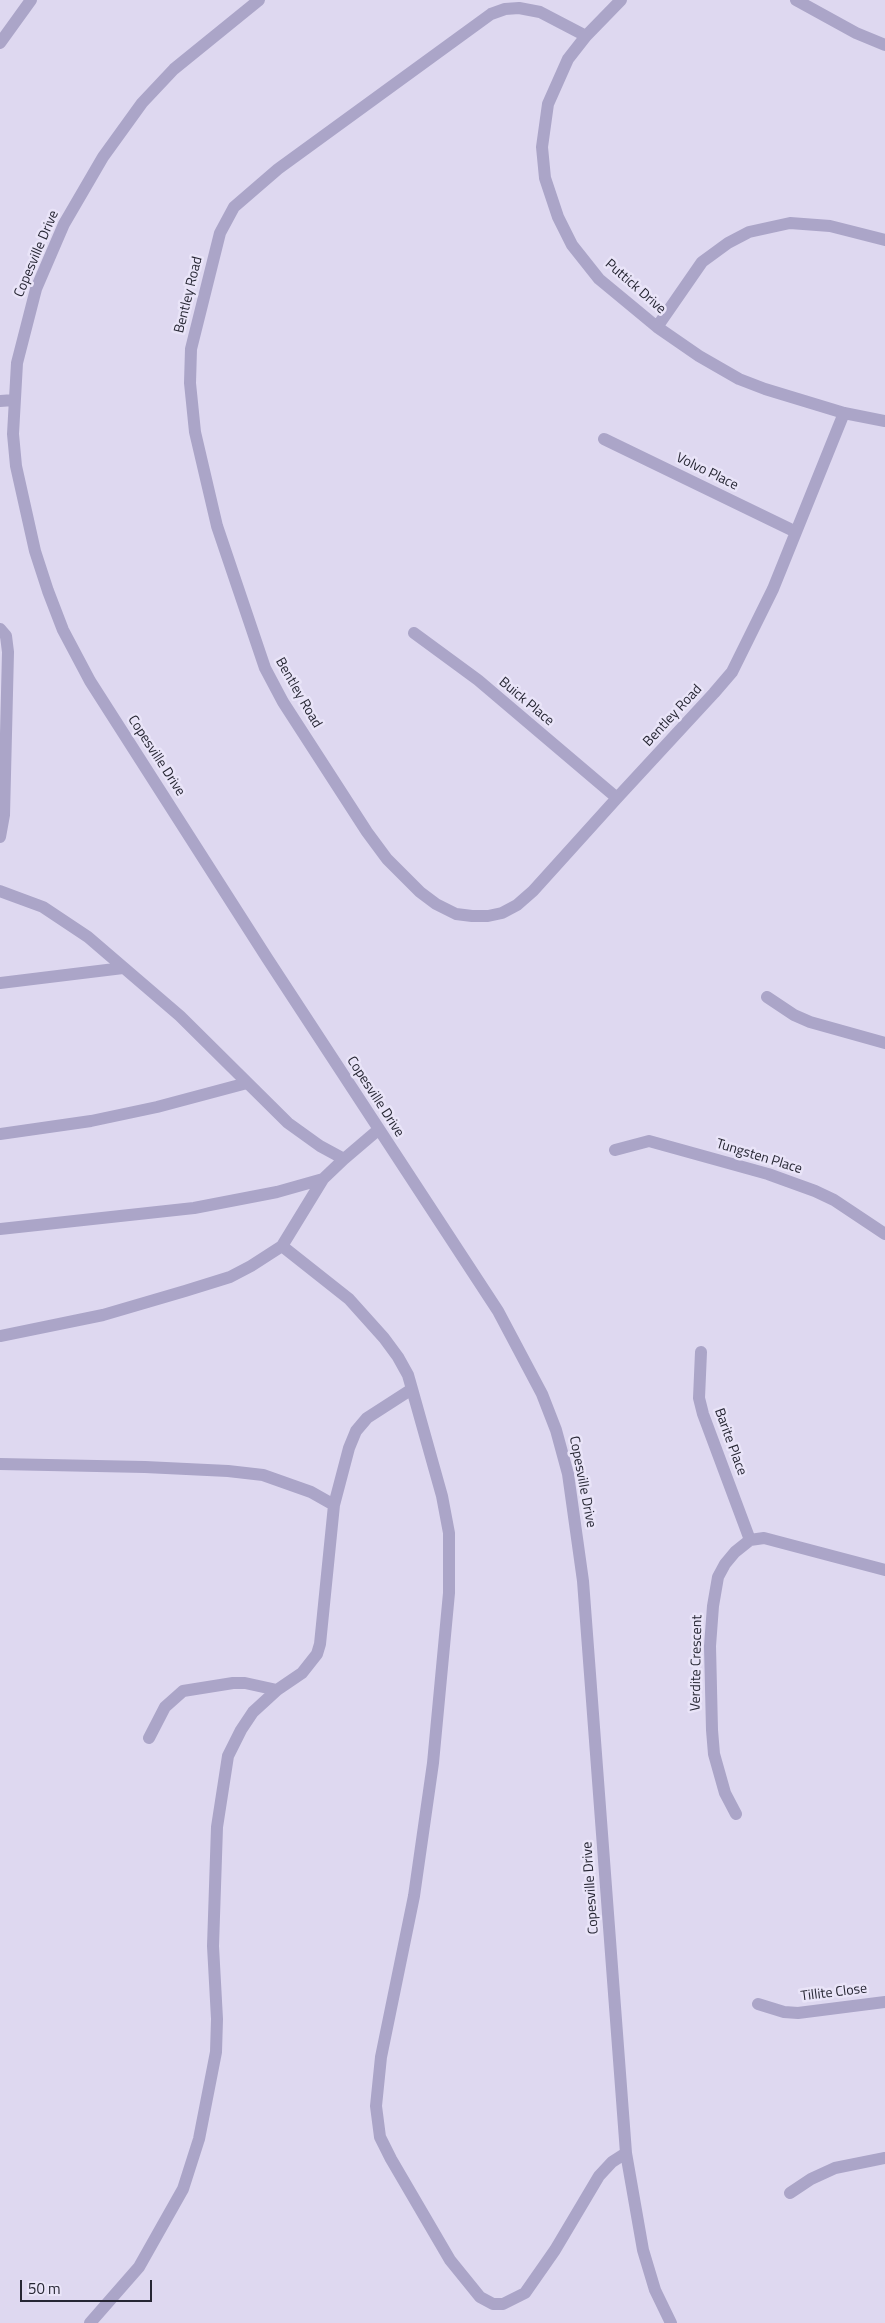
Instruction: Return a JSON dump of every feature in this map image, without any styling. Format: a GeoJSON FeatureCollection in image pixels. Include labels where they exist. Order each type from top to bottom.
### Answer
{"type":"FeatureCollection","features":[{"type":"Feature","properties":{"kind":"street"},"geometry":{"type":"LineString","coordinates":[[0,43],[31,0]]}},
{"type":"Feature","properties":{"kind":"street","name":"Copesville Drive"},"geometry":{"type":"LineString","coordinates":[[259,0],[174,69],[118,134],[86,183],[64,224],[36,289],[17,363],[14,400],[14,442],[21,493],[35,550],[63,630],[90,681],[378,1130],[498,1311],[542,1394],[556,1430],[568,1474],[583,1581],[590,1654],[626,2154],[644,2250],[655,2290],[671,2323]]}},
{"type":"Feature","properties":{"kind":"street","name":"Puttick Drive"},"geometry":{"type":"LineString","coordinates":[[621,0],[586,36],[568,59],[548,104],[542,147],[544,178],[558,217],[572,245],[600,279],[657,327],[699,356],[739,379],[844,413],[885,421]]}},
{"type":"Feature","properties":{"kind":"street"},"geometry":{"type":"LineString","coordinates":[[796,0],[856,33],[885,44]]}},
{"type":"Feature","properties":{"kind":"street","name":"Bentley Road"},"geometry":{"type":"LineString","coordinates":[[586,36],[540,12],[519,8],[491,14],[278,168],[234,207],[220,232],[191,349],[190,384],[195,432],[217,526],[265,668],[283,702],[367,832],[404,877],[436,904],[456,914],[488,916],[502,913],[516,905],[533,891],[732,672],[773,589],[844,413]]}},
{"type":"Feature","properties":{"kind":"street"},"geometry":{"type":"LineString","coordinates":[[657,327],[702,262],[728,243],[749,232],[790,223],[830,226],[885,240]]}},
{"type":"Feature","properties":{"kind":"street"},"geometry":{"type":"LineString","coordinates":[[0,401],[14,400]]}},
{"type":"Feature","properties":{"kind":"street","name":"Volvo Place"},"geometry":{"type":"LineString","coordinates":[[604,439],[796,532]]}},
{"type":"Feature","properties":{"kind":"street"},"geometry":{"type":"LineString","coordinates":[[0,629],[6,636],[8,652],[4,815],[0,837]]}},
{"type":"Feature","properties":{"kind":"street","name":"Buick Place"},"geometry":{"type":"LineString","coordinates":[[414,633],[478,680],[616,798]]}},
{"type":"Feature","properties":{"kind":"street"},"geometry":{"type":"LineString","coordinates":[[0,891],[43,908],[88,937],[180,1016],[288,1123],[320,1146],[344,1159]]}},
{"type":"Feature","properties":{"kind":"street"},"geometry":{"type":"LineString","coordinates":[[0,983],[123,968]]}},
{"type":"Feature","properties":{"kind":"street"},"geometry":{"type":"LineString","coordinates":[[767,997],[794,1015],[810,1022],[885,1044]]}},
{"type":"Feature","properties":{"kind":"street"},"geometry":{"type":"LineString","coordinates":[[0,1134],[91,1121],[157,1107],[247,1083]]}},
{"type":"Feature","properties":{"kind":"street"},"geometry":{"type":"LineString","coordinates":[[0,1336],[103,1315],[230,1277],[251,1266],[282,1246],[323,1179],[378,1130]]}},
{"type":"Feature","properties":{"kind":"street","name":"Tungsten Place"},"geometry":{"type":"LineString","coordinates":[[615,1150],[649,1141],[768,1174],[821,1194],[885,1234]]}},
{"type":"Feature","properties":{"kind":"street"},"geometry":{"type":"LineString","coordinates":[[0,1229],[194,1208],[277,1192],[323,1179]]}},
{"type":"Feature","properties":{"kind":"street"},"geometry":{"type":"LineString","coordinates":[[282,1246],[349,1299],[389,1344],[408,1375],[442,1496],[449,1533],[449,1592],[433,1763],[414,1896],[382,2057],[376,2106],[380,2137],[450,2260],[480,2297],[493,2304],[503,2304],[525,2293],[555,2250],[599,2176],[612,2162],[626,2154]]}},
{"type":"Feature","properties":{"kind":"street","name":"Barite Place"},"geometry":{"type":"LineString","coordinates":[[701,1352],[700,1398],[703,1414],[750,1540]]}},
{"type":"Feature","properties":{"kind":"street"},"geometry":{"type":"LineString","coordinates":[[90,2323],[123,2288],[144,2258],[183,2189],[199,2139],[216,2052],[217,2019],[213,1946],[219,1807],[228,1756],[253,1712],[277,1690],[302,1673],[317,1654],[320,1644],[334,1505],[356,1431],[366,1418],[412,1389]]}},
{"type":"Feature","properties":{"kind":"street"},"geometry":{"type":"LineString","coordinates":[[0,1464],[145,1466],[228,1470],[263,1475],[311,1492],[334,1505]]}},
{"type":"Feature","properties":{"kind":"street"},"geometry":{"type":"LineString","coordinates":[[750,1540],[764,1538],[781,1541],[885,1570]]}},
{"type":"Feature","properties":{"kind":"street","name":"Verdite Crescent"},"geometry":{"type":"LineString","coordinates":[[736,1814],[725,1793],[714,1754],[710,1646],[713,1606],[718,1577],[734,1552],[750,1540]]}},
{"type":"Feature","properties":{"kind":"street"},"geometry":{"type":"LineString","coordinates":[[149,1738],[165,1707],[184,1691],[233,1683],[245,1683],[277,1690]]}},
{"type":"Feature","properties":{"kind":"street","name":"Tillite Close"},"geometry":{"type":"LineString","coordinates":[[758,2004],[784,2012],[798,2013],[885,2002]]}},
{"type":"Feature","properties":{"kind":"street"},"geometry":{"type":"LineString","coordinates":[[790,2192],[811,2178],[835,2168],[885,2158]]}}]}
